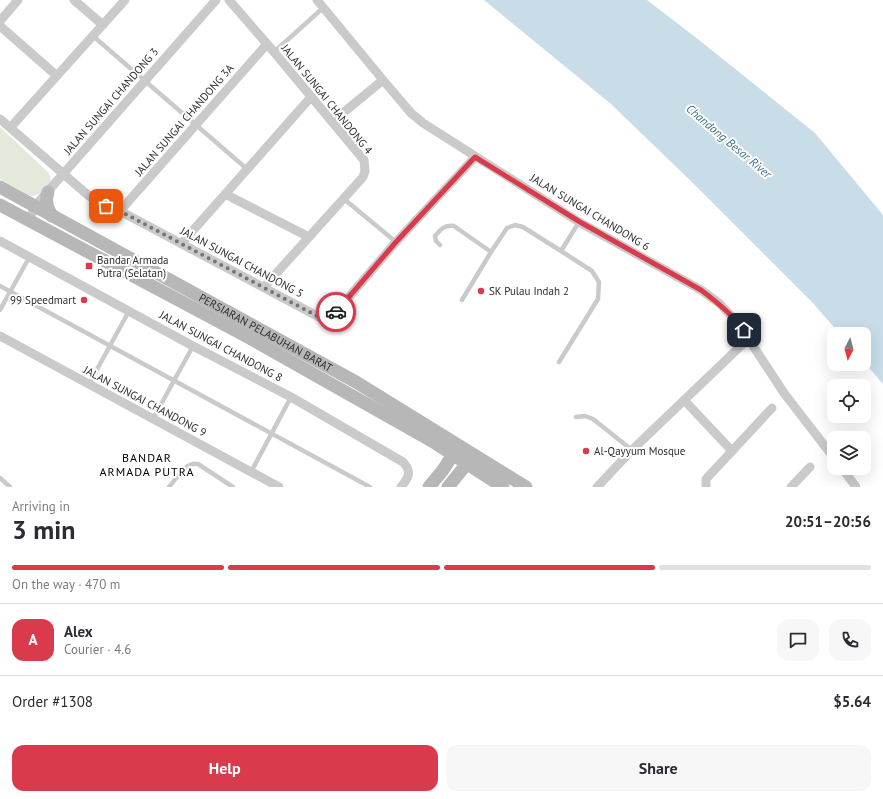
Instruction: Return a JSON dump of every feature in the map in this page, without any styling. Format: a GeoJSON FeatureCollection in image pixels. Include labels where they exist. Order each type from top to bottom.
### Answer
{"type":"FeatureCollection","features":[{"type":"Feature","properties":{"kind":"street"},"geometry":{"type":"LineString","coordinates":[[0,21],[18,0]]}},
{"type":"Feature","properties":{"kind":"street"},"geometry":{"type":"LineString","coordinates":[[74,0],[103,25]]}},
{"type":"Feature","properties":{"kind":"street"},"geometry":{"type":"LineString","coordinates":[[10,128],[125,0]]}},
{"type":"Feature","properties":{"kind":"street","name":"JALAN SUNGAI CHANDONG 3"},"geometry":{"type":"LineString","coordinates":[[29,221],[36,206],[216,0]]}},
{"type":"Feature","properties":{"kind":"street","name":"JALAN SUNGAI CHANDONG 4"},"geometry":{"type":"LineString","coordinates":[[228,0],[274,52],[364,160],[365,171],[363,177],[264,287]]}},
{"type":"Feature","properties":{"kind":"street","name":"JALAN SUNGAI CHANDONG 6"},"geometry":{"type":"LineString","coordinates":[[317,0],[411,113],[423,123],[580,222],[701,290],[719,304],[738,323],[784,393],[827,449]]}},
{"type":"Feature","properties":{"kind":"street"},"geometry":{"type":"LineString","coordinates":[[0,26],[56,76]]}},
{"type":"Feature","properties":{"kind":"street","name":"JALAN SUNGAI CHANDONG 3A"},"geometry":{"type":"LineString","coordinates":[[120,211],[267,44]]}},
{"type":"Feature","properties":{"kind":"street"},"geometry":{"type":"LineString","coordinates":[[332,122],[383,80]]}},
{"type":"Feature","properties":{"kind":"street"},"geometry":{"type":"LineString","coordinates":[[181,244],[311,97]]}},
{"type":"Feature","properties":{"kind":"street","name":"JALAN SUNGAI CHANDONG 5"},"geometry":{"type":"LineString","coordinates":[[0,119],[89,196],[319,317],[330,316],[336,312],[396,242],[475,157]]}},
{"type":"Feature","properties":{"kind":"street","name":"PERSIARAN PELABUHAN BARAT"},"geometry":{"type":"LineString","coordinates":[[0,187],[36,206],[250,331],[432,441],[456,450]]}},
{"type":"Feature","properties":{"kind":"street"},"geometry":{"type":"LineString","coordinates":[[48,192],[46,206],[52,216]]}},
{"type":"Feature","properties":{"kind":"street"},"geometry":{"type":"LineString","coordinates":[[225,194],[309,237]]}},
{"type":"Feature","properties":{"kind":"street","name":"PERSIARAN PELABUHAN BARAT"},"geometry":{"type":"LineString","coordinates":[[0,205],[94,255],[356,382],[470,459],[526,487]]}},
{"type":"Feature","properties":{"kind":"street","name":"JALAN SUNGAI CHANDONG 8"},"geometry":{"type":"LineString","coordinates":[[0,241],[193,346],[292,397],[403,462],[408,467],[409,474],[407,480],[401,487]]}},
{"type":"Feature","properties":{"kind":"street","name":"JALAN SUNGAI CHANDONG 9"},"geometry":{"type":"LineString","coordinates":[[0,336],[279,487]]}},
{"type":"Feature","properties":{"kind":"street"},"geometry":{"type":"LineString","coordinates":[[597,487],[632,450],[749,338]]}},
{"type":"Feature","properties":{"kind":"street"},"geometry":{"type":"LineString","coordinates":[[684,400],[732,451]]}},
{"type":"Feature","properties":{"kind":"street"},"geometry":{"type":"LineString","coordinates":[[706,487],[706,478],[772,408]]}},
{"type":"Feature","properties":{"kind":"street"},"geometry":{"type":"LineString","coordinates":[[432,441],[441,458],[443,470]]}},
{"type":"Feature","properties":{"kind":"street"},"geometry":{"type":"LineString","coordinates":[[429,487],[443,470],[456,450]]}},
{"type":"Feature","properties":{"kind":"street"},"geometry":{"type":"LineString","coordinates":[[448,487],[470,459]]}},
{"type":"Feature","properties":{"kind":"street","name":"PERSIARAN PELABUHAN BARAT"},"geometry":{"type":"LineString","coordinates":[[470,459],[486,475],[503,487]]}},
{"type":"Feature","properties":{"kind":"street"},"geometry":{"type":"LineString","coordinates":[[791,487],[810,468]]}},
{"type":"Feature","properties":{"kind":"street"},"geometry":{"type":"LineString","coordinates":[[458,475],[469,471],[478,471],[486,475]]}},
{"type":"Feature","properties":{"kind":"street"},"geometry":{"type":"LineString","coordinates":[[847,475],[856,487]]}},
{"type":"Feature","properties":{"kind":"lane"},"geometry":{"type":"LineString","coordinates":[[274,52],[323,8]]}},
{"type":"Feature","properties":{"kind":"lane"},"geometry":{"type":"LineString","coordinates":[[93,36],[247,169]]}},
{"type":"Feature","properties":{"kind":"lane"},"geometry":{"type":"LineString","coordinates":[[344,199],[396,242]]}},
{"type":"Feature","properties":{"kind":"lane"},"geometry":{"type":"LineString","coordinates":[[561,251],[580,222]]}},
{"type":"Feature","properties":{"kind":"lane"},"geometry":{"type":"LineString","coordinates":[[440,245],[436,241],[435,236],[443,227],[447,225],[454,226],[491,252]]}},
{"type":"Feature","properties":{"kind":"lane"},"geometry":{"type":"LineString","coordinates":[[462,300],[507,228],[515,225],[523,227],[561,251],[592,271],[599,282],[598,299],[559,362]]}},
{"type":"Feature","properties":{"kind":"lane"},"geometry":{"type":"LineString","coordinates":[[0,310],[30,256]]}},
{"type":"Feature","properties":{"kind":"lane"},"geometry":{"type":"LineString","coordinates":[[0,286],[370,487]]}},
{"type":"Feature","properties":{"kind":"lane"},"geometry":{"type":"LineString","coordinates":[[89,384],[129,311]]}},
{"type":"Feature","properties":{"kind":"lane"},"geometry":{"type":"LineString","coordinates":[[153,419],[193,346]]}},
{"type":"Feature","properties":{"kind":"lane"},"geometry":{"type":"LineString","coordinates":[[251,472],[292,397]]}},
{"type":"Feature","properties":{"kind":"lane"},"geometry":{"type":"LineString","coordinates":[[576,417],[585,416],[593,419],[632,450]]}},
{"type":"Feature","properties":{"kind":"lane"},"geometry":{"type":"LineString","coordinates":[[169,487],[189,465],[193,463],[198,464],[231,486]]}},
{"type":"Feature","properties":{"kind":"lane"},"geometry":{"type":"LineString","coordinates":[[0,478],[10,487]]}},
{"type":"Feature","properties":{"kind":"shaded area"},"geometry":{"type":"Polygon","coordinates":[[[0,127],[49,173],[51,181],[38,195],[31,196],[0,179],[0,127]]]}},
{"type":"Feature","properties":{"kind":"water","name":"Chandong Besar River"},"geometry":{"type":"Polygon","coordinates":[[[484,0],[647,0],[815,133],[883,215],[883,384],[871,370],[871,327],[834,327],[811,301],[697,187],[611,104],[484,0]]]}},
{"type":"Feature","properties":{"kind":"way so far"},"geometry":{"type":"LineString","coordinates":[[106,206],[120,211],[319,317],[330,316],[336,312]]}},
{"type":"Feature","properties":{"kind":"place","name":"Bandar Armada Putra (Selatan)"},"geometry":{"type":"Point","coordinates":[89,266]}},
{"type":"Feature","properties":{"kind":"place","name":"SK Pulau Indah 2"},"geometry":{"type":"Point","coordinates":[481,291]}},
{"type":"Feature","properties":{"kind":"place","name":"99 Speedmart"},"geometry":{"type":"Point","coordinates":[84,300]}},
{"type":"Feature","properties":{"kind":"place","name":"Al-Qayyum Mosque"},"geometry":{"type":"Point","coordinates":[586,451]}},
{"type":"Feature","properties":{"kind":"district","name":"BANDAR ARMADA PUTRA"},"geometry":{"type":"Point","coordinates":[147,464]}},
{"type":"Feature","properties":{"kind":"route"},"geometry":{"type":"LineString","coordinates":[[336,312],[396,242],[475,157],[580,222],[701,290],[719,304],[744,330]]}}]}
